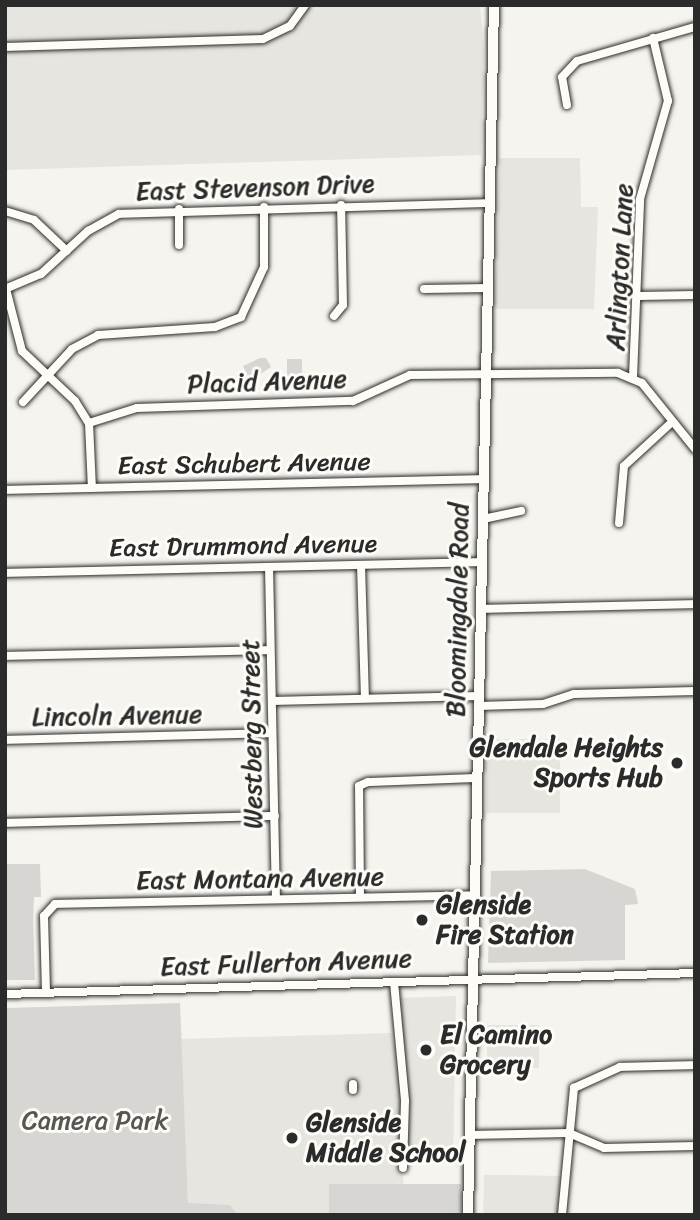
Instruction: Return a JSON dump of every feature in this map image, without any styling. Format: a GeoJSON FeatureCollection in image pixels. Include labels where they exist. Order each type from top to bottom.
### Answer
{"type":"FeatureCollection","features":[{"type":"Feature","properties":{"kind":"main road","name":"Bloomingdale Road"},"geometry":{"type":"LineString","coordinates":[[468,1215],[494,5]]}},
{"type":"Feature","properties":{"kind":"street"},"geometry":{"type":"LineString","coordinates":[[5,47],[263,39],[290,26],[305,5]]}},
{"type":"Feature","properties":{"kind":"street"},"geometry":{"type":"LineString","coordinates":[[567,105],[561,86],[567,68],[588,56],[695,27]]}},
{"type":"Feature","properties":{"kind":"street","name":"Arlington Lane"},"geometry":{"type":"LineString","coordinates":[[633,377],[643,184],[668,101],[653,38]]}},
{"type":"Feature","properties":{"kind":"street","name":"East Stevenson Drive"},"geometry":{"type":"LineString","coordinates":[[6,289],[41,274],[96,225],[119,214],[179,209],[490,203]]}},
{"type":"Feature","properties":{"kind":"street"},"geometry":{"type":"LineString","coordinates":[[334,316],[342,305],[341,205]]}},
{"type":"Feature","properties":{"kind":"street"},"geometry":{"type":"LineString","coordinates":[[23,402],[72,349],[98,335],[215,327],[242,317],[264,267],[264,207]]}},
{"type":"Feature","properties":{"kind":"street"},"geometry":{"type":"LineString","coordinates":[[179,209],[179,244]]}},
{"type":"Feature","properties":{"kind":"street"},"geometry":{"type":"LineString","coordinates":[[5,211],[34,220],[67,251]]}},
{"type":"Feature","properties":{"kind":"street"},"geometry":{"type":"LineString","coordinates":[[424,289],[488,288]]}},
{"type":"Feature","properties":{"kind":"street"},"geometry":{"type":"LineString","coordinates":[[6,289],[22,351],[75,401],[89,423],[92,488]]}},
{"type":"Feature","properties":{"kind":"street"},"geometry":{"type":"LineString","coordinates":[[639,296],[695,296]]}},
{"type":"Feature","properties":{"kind":"street","name":"Placid Avenue"},"geometry":{"type":"LineString","coordinates":[[89,423],[137,408],[353,401],[410,375],[618,373],[633,377]]}},
{"type":"Feature","properties":{"kind":"street"},"geometry":{"type":"LineString","coordinates":[[633,377],[695,449]]}},
{"type":"Feature","properties":{"kind":"street"},"geometry":{"type":"LineString","coordinates":[[619,523],[624,466],[672,422]]}},
{"type":"Feature","properties":{"kind":"street","name":"East Schubert Avenue"},"geometry":{"type":"LineString","coordinates":[[5,490],[484,479]]}},
{"type":"Feature","properties":{"kind":"street"},"geometry":{"type":"LineString","coordinates":[[483,519],[521,511]]}},
{"type":"Feature","properties":{"kind":"street","name":"East Drummond Avenue"},"geometry":{"type":"LineString","coordinates":[[5,573],[482,562]]}},
{"type":"Feature","properties":{"kind":"street"},"geometry":{"type":"LineString","coordinates":[[361,565],[365,698]]}},
{"type":"Feature","properties":{"kind":"street","name":"Westberg Street"},"geometry":{"type":"LineString","coordinates":[[269,567],[276,899]]}},
{"type":"Feature","properties":{"kind":"street"},"geometry":{"type":"LineString","coordinates":[[481,609],[695,604]]}},
{"type":"Feature","properties":{"kind":"street"},"geometry":{"type":"LineString","coordinates":[[5,656],[270,650]]}},
{"type":"Feature","properties":{"kind":"street"},"geometry":{"type":"LineString","coordinates":[[272,701],[365,698],[542,704],[574,694],[695,691]]}},
{"type":"Feature","properties":{"kind":"street","name":"Lincoln Avenue"},"geometry":{"type":"LineString","coordinates":[[5,740],[272,733]]}},
{"type":"Feature","properties":{"kind":"street"},"geometry":{"type":"LineString","coordinates":[[360,897],[359,786],[368,782],[477,778]]}},
{"type":"Feature","properties":{"kind":"street"},"geometry":{"type":"LineString","coordinates":[[5,823],[275,816]]}},
{"type":"Feature","properties":{"kind":"street","name":"East Montana Avenue"},"geometry":{"type":"LineString","coordinates":[[46,992],[47,908],[55,904],[474,895]]}},
{"type":"Feature","properties":{"kind":"street","name":"East Fullerton Avenue"},"geometry":{"type":"LineString","coordinates":[[5,994],[695,973]]}},
{"type":"Feature","properties":{"kind":"street"},"geometry":{"type":"LineString","coordinates":[[394,982],[405,1101],[403,1168]]}},
{"type":"Feature","properties":{"kind":"street"},"geometry":{"type":"LineString","coordinates":[[562,1215],[570,1099],[574,1087],[584,1080],[620,1067],[695,1065]]}},
{"type":"Feature","properties":{"kind":"street"},"geometry":{"type":"LineString","coordinates":[[469,1135],[569,1133],[604,1147],[695,1146]]}},
{"type":"Feature","properties":{"kind":"shaded area"},"geometry":{"type":"Polygon","coordinates":[[[5,5],[480,5],[484,52],[481,155],[5,170],[5,5]]]}},
{"type":"Feature","properties":{"kind":"shaded area"},"geometry":{"type":"Polygon","coordinates":[[[500,158],[580,158],[581,207],[598,207],[594,309],[495,309],[500,158]]]}},
{"type":"Feature","properties":{"kind":"shaded area"},"geometry":{"type":"Polygon","coordinates":[[[486,739],[560,739],[560,813],[486,813],[486,739]]]}},
{"type":"Feature","properties":{"kind":"shaded area","name":"Glenside Middle School"},"geometry":{"type":"Polygon","coordinates":[[[456,996],[453,1164],[400,1162],[404,1184],[329,1184],[330,1215],[238,1215],[230,1205],[188,1204],[181,1039],[391,1033],[399,1063],[398,998],[456,996]]]}},
{"type":"Feature","properties":{"kind":"shaded area"},"geometry":{"type":"Polygon","coordinates":[[[487,1025],[539,1025],[539,1068],[487,1068],[487,1025]]]}},
{"type":"Feature","properties":{"kind":"shaded area"},"geometry":{"type":"Polygon","coordinates":[[[484,1175],[561,1176],[560,1215],[483,1214],[484,1175]]]}},
{"type":"Feature","properties":{"kind":"green space"},"geometry":{"type":"Polygon","coordinates":[[[266,358],[271,367],[250,381],[243,366],[266,358]]]}},
{"type":"Feature","properties":{"kind":"green space"},"geometry":{"type":"Polygon","coordinates":[[[287,359],[302,359],[302,388],[287,388],[287,359]]]}},
{"type":"Feature","properties":{"kind":"green space"},"geometry":{"type":"Polygon","coordinates":[[[5,864],[40,864],[41,897],[34,897],[33,920],[35,980],[5,980],[5,864]]]}},
{"type":"Feature","properties":{"kind":"green space"},"geometry":{"type":"Polygon","coordinates":[[[585,869],[635,889],[638,904],[625,905],[625,960],[488,963],[491,871],[585,869]]]}},
{"type":"Feature","properties":{"kind":"green space","name":"Camera Park"},"geometry":{"type":"Polygon","coordinates":[[[180,1003],[188,1203],[230,1205],[238,1215],[5,1215],[5,1008],[180,1003]]]}},
{"type":"Feature","properties":{"kind":"green space"},"geometry":{"type":"Polygon","coordinates":[[[329,1184],[461,1184],[461,1215],[329,1215],[329,1184]]]}},
{"type":"Feature","properties":{"kind":"place","name":"Glendale Heights Sports Hub"},"geometry":{"type":"Point","coordinates":[677,763]}},
{"type":"Feature","properties":{"kind":"place","name":"Glenside Fire Station"},"geometry":{"type":"Point","coordinates":[422,920]}},
{"type":"Feature","properties":{"kind":"place","name":"El Camino Grocery"},"geometry":{"type":"Point","coordinates":[426,1050]}},
{"type":"Feature","properties":{"kind":"place","name":"Glenside Middle School"},"geometry":{"type":"Point","coordinates":[292,1138]}}]}
